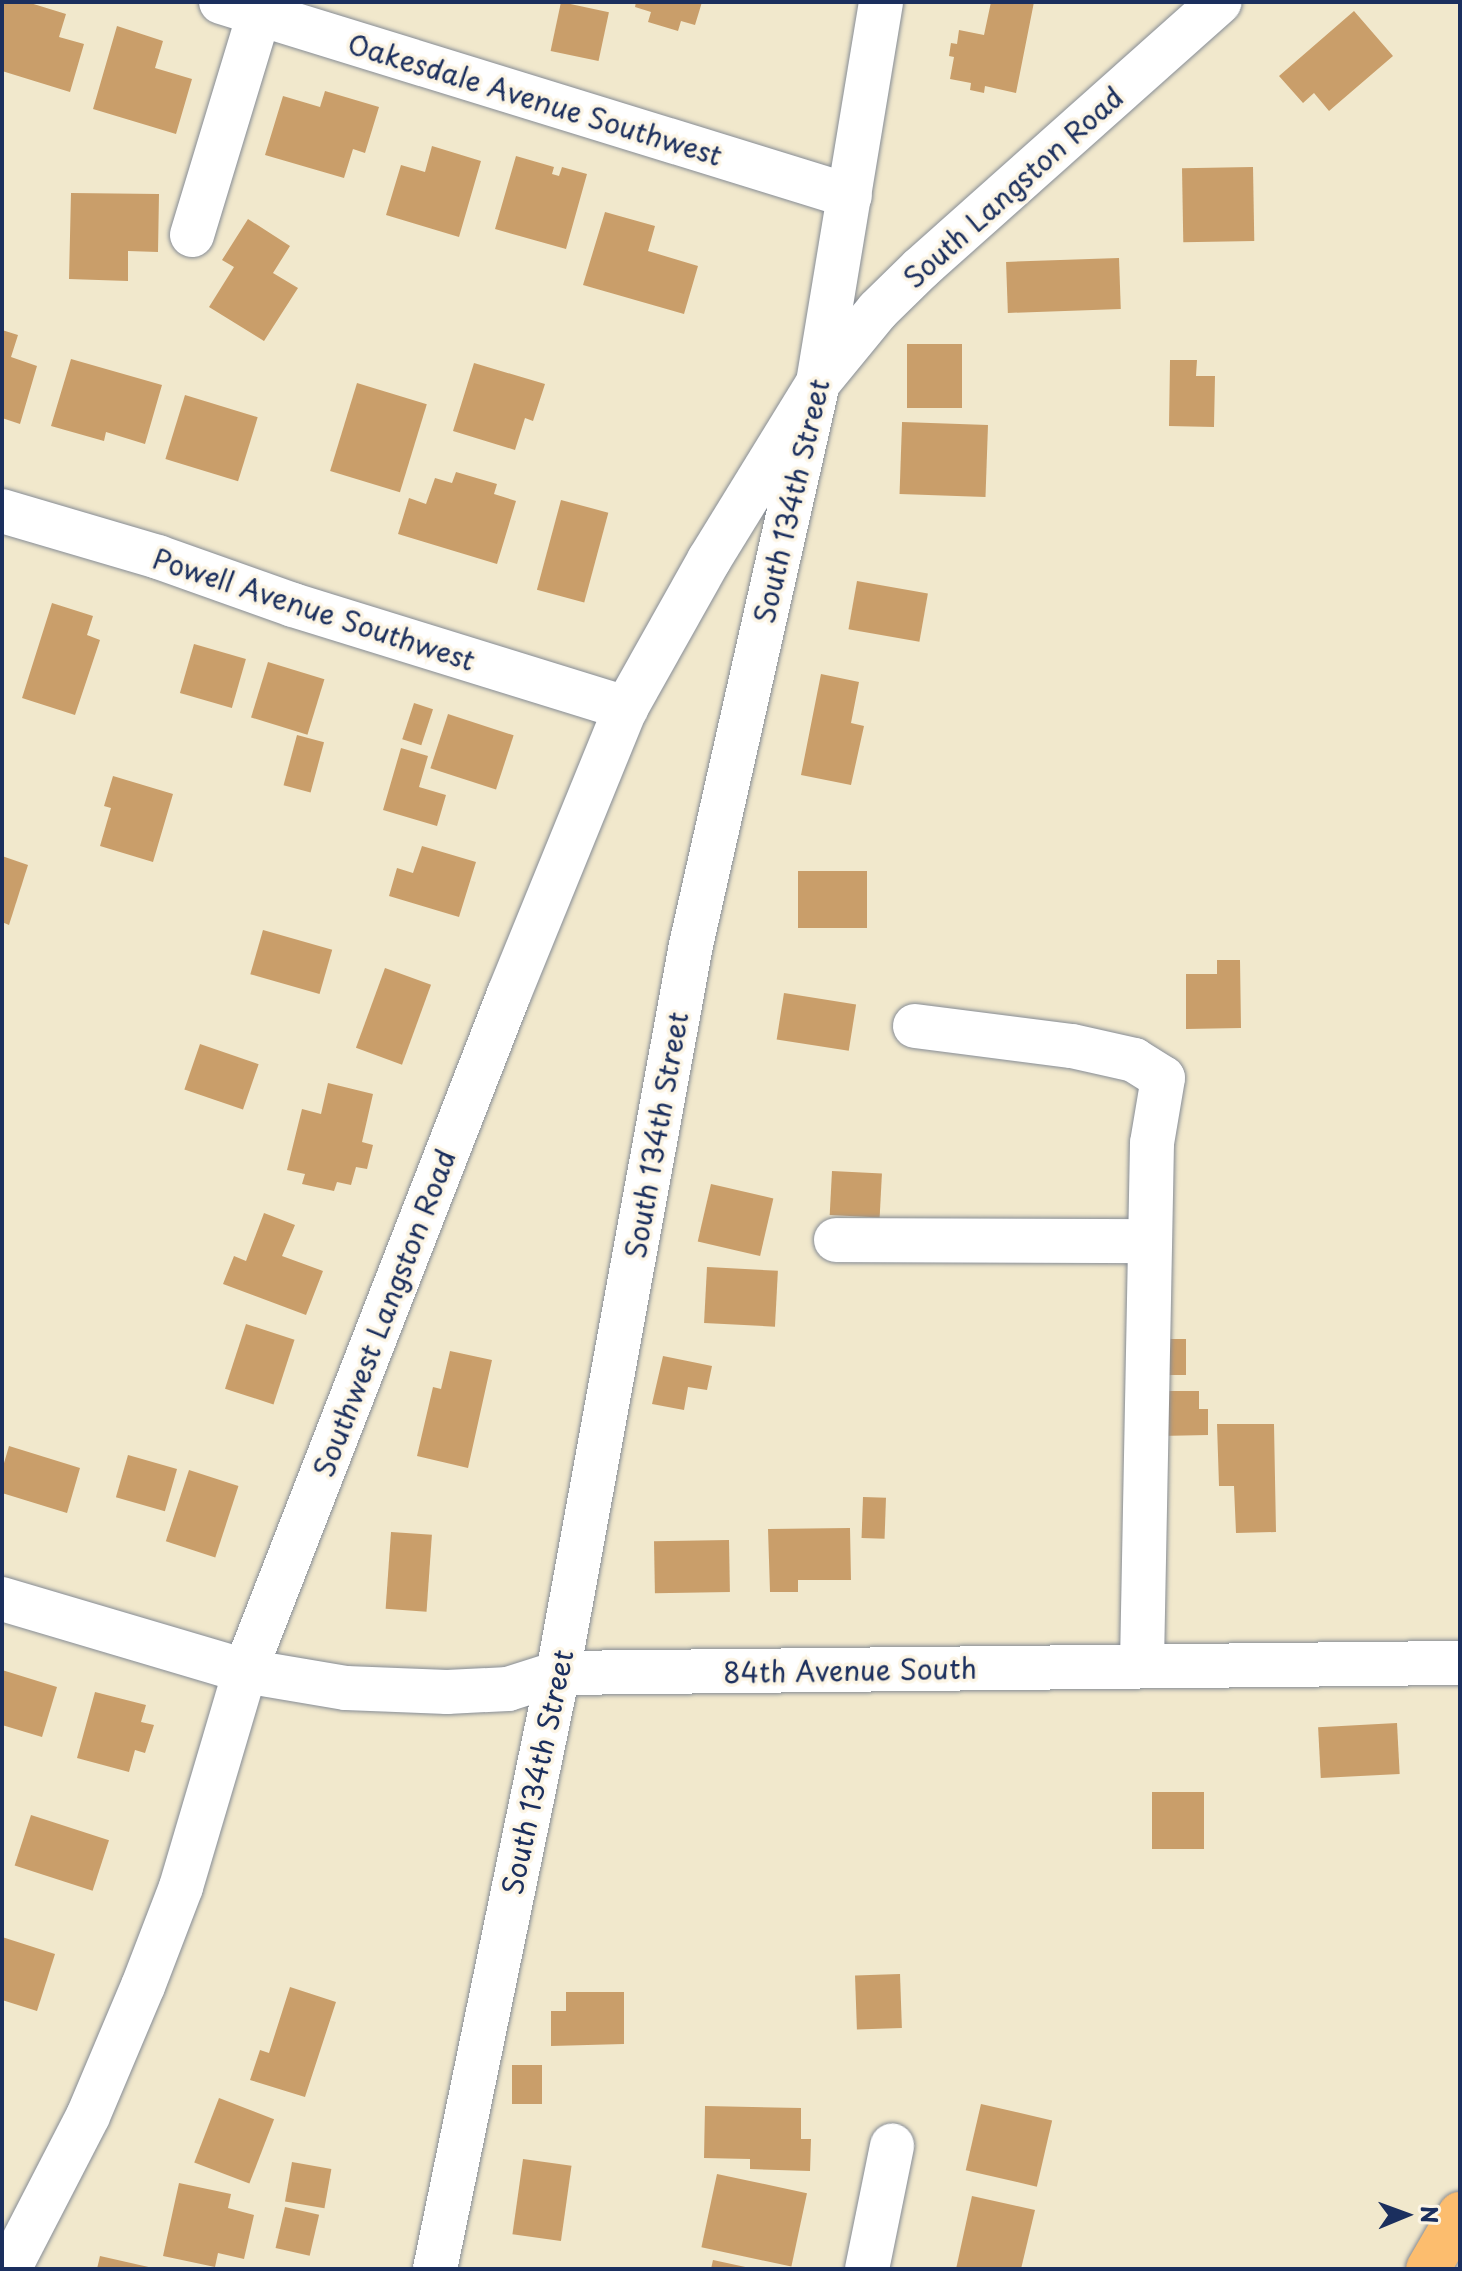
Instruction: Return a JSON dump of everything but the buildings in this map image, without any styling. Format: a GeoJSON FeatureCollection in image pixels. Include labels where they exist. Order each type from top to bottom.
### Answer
{"type":"FeatureCollection","features":[{"type":"Feature","properties":{"kind":"main road"},"geometry":{"type":"LineString","coordinates":[[1428,2269],[1460,2214]]}},
{"type":"Feature","properties":{"kind":"street","name":"South 134th Street"},"geometry":{"type":"LineString","coordinates":[[435,2269],[558,1673],[691,945],[818,383],[881,2]]}},
{"type":"Feature","properties":{"kind":"street","name":"South Langston Road"},"geometry":{"type":"LineString","coordinates":[[818,383],[878,310],[921,268],[1220,2]]}},
{"type":"Feature","properties":{"kind":"street","name":"Oakesdale Avenue Southwest"},"geometry":{"type":"LineString","coordinates":[[240,8],[850,196]]}},
{"type":"Feature","properties":{"kind":"street"},"geometry":{"type":"LineString","coordinates":[[192,235],[240,8]]}},
{"type":"Feature","properties":{"kind":"street","name":"Southwest Langston Road"},"geometry":{"type":"LineString","coordinates":[[9,2269],[88,2116],[143,1986],[181,1887],[245,1671],[497,1023],[626,708],[709,560],[818,383]]}},
{"type":"Feature","properties":{"kind":"street","name":"Powell Avenue Southwest"},"geometry":{"type":"LineString","coordinates":[[2,511],[158,557],[293,605],[626,708]]}},
{"type":"Feature","properties":{"kind":"street"},"geometry":{"type":"LineString","coordinates":[[915,1026],[1072,1046],[1134,1060],[1163,1078],[1152,1143],[1142,1666]]}},
{"type":"Feature","properties":{"kind":"street"},"geometry":{"type":"LineString","coordinates":[[836,1240],[1150,1241]]}},
{"type":"Feature","properties":{"kind":"street","name":"84th Avenue South"},"geometry":{"type":"LineString","coordinates":[[2,1599],[245,1671],[346,1688],[447,1692],[508,1689],[558,1673],[1460,1663]]}},
{"type":"Feature","properties":{"kind":"street"},"geometry":{"type":"LineString","coordinates":[[867,2269],[892,2146]]}}]}
